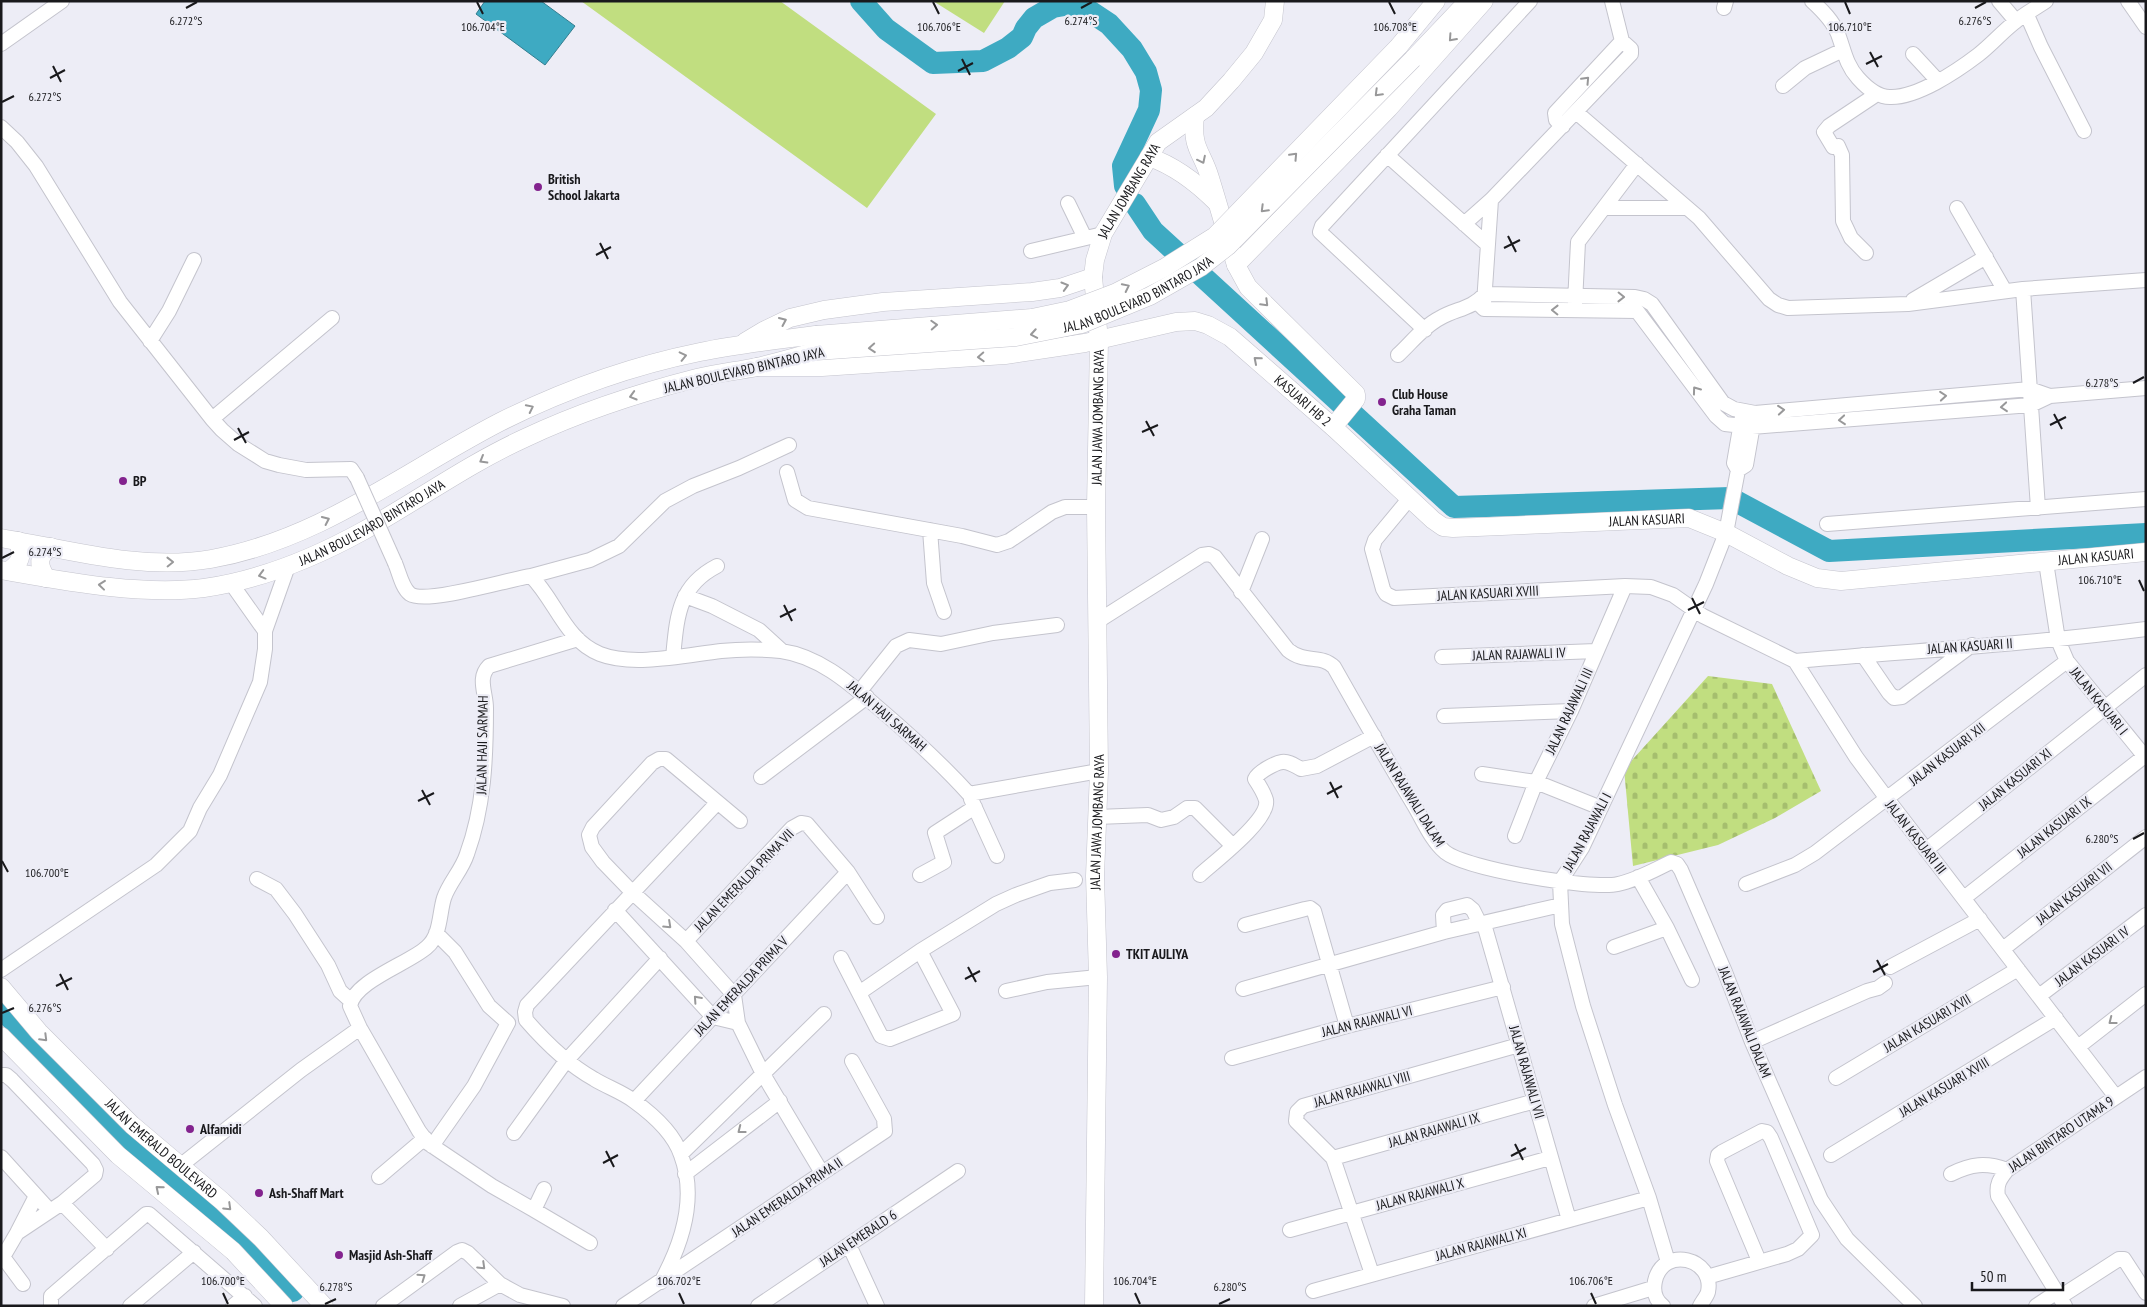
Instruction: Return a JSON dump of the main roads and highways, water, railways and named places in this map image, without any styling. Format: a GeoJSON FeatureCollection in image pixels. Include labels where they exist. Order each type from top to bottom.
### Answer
{"type":"FeatureCollection","features":[{"type":"Feature","properties":{"kind":"main road","name":"JALAN JOMBANG RAYA"},"geometry":{"type":"LineString","coordinates":[[1098,340],[1093,277],[1095,260],[1103,234],[1148,157],[1162,137],[1196,116],[1231,81],[1254,53],[1273,20],[1276,1]]}},
{"type":"Feature","properties":{"kind":"main road","name":"JALAN BOULEVARD BINTARO JAYA"},"geometry":{"type":"LineString","coordinates":[[4,571],[46,578],[155,590],[203,588],[231,583],[288,566],[362,532],[488,457],[595,408],[698,378],[756,367],[816,343],[1032,318],[1070,310],[1123,289],[1164,268],[1215,236],[1399,46],[1436,1]]}},
{"type":"Feature","properties":{"kind":"main road","name":"JALAN BOULEVARD BINTARO JAYA"},"geometry":{"type":"LineString","coordinates":[[10,539],[119,559],[148,562],[192,561],[240,552],[301,532],[348,510],[448,451],[540,403],[660,361],[741,345],[1031,335],[1082,324],[1150,296],[1201,267],[1228,246],[1468,1]]}},
{"type":"Feature","properties":{"kind":"main road"},"geometry":{"type":"LineString","coordinates":[[1236,265],[1389,108],[1484,1]]}},
{"type":"Feature","properties":{"kind":"main road","name":"KASUARI HB 2"},"geometry":{"type":"LineString","coordinates":[[756,367],[822,367],[1005,355],[1098,340],[1176,322],[1195,321],[1208,325],[1230,337],[1335,424],[1356,399],[1355,392],[1248,287],[1236,265],[1210,176],[1197,150],[1194,138],[1196,116]]}},
{"type":"Feature","properties":{"kind":"main road"},"geometry":{"type":"LineString","coordinates":[[1148,157],[1164,162],[1185,175],[1217,203]]}},
{"type":"Feature","properties":{"kind":"main road"},"geometry":{"type":"LineString","coordinates":[[741,345],[765,330],[790,318],[824,310],[883,302],[1032,292],[1060,288],[1093,277]]}},
{"type":"Feature","properties":{"kind":"main road","name":"JALAN JAWA JOMBANG RAYA"},"geometry":{"type":"LineString","coordinates":[[1094,1306],[1098,977],[1095,876],[1099,771],[1096,507],[1098,340]]}},
{"type":"Feature","properties":{"kind":"main road","name":"JALAN KASUARI"},"geometry":{"type":"LineString","coordinates":[[1335,424],[1409,499],[1442,527],[1689,518],[1726,533],[1788,566],[1817,578],[1841,581],[2146,552]]}},
{"type":"Feature","properties":{"kind":"main road"},"geometry":{"type":"LineString","coordinates":[[4,571],[16,565],[21,559],[22,551],[10,539]]}},
{"type":"Feature","properties":{"kind":"main road"},"geometry":{"type":"LineString","coordinates":[[46,578],[40,569],[38,561],[42,553],[51,547]]}},
{"type":"Feature","properties":{"kind":"main road","name":"JALAN EMERALD BOULEVARD"},"geometry":{"type":"LineString","coordinates":[[1,987],[50,1044],[132,1126],[222,1201],[261,1238],[324,1306]]}},
{"type":"Feature","properties":{"kind":"main road"},"geometry":{"type":"LineString","coordinates":[[1,1036],[118,1155],[233,1251],[284,1306]]}},
{"type":"Feature","properties":{"kind":"water"},"geometry":{"type":"Polygon","coordinates":[[[485,1],[541,1],[575,26],[545,65],[476,14],[485,1]]]}},
{"type":"Feature","properties":{"kind":"waterway"},"geometry":{"type":"LineString","coordinates":[[861,1],[886,29],[933,63],[983,61],[1008,48],[1022,37],[1034,18],[1053,7],[1070,4],[1085,8],[1109,24],[1132,49],[1146,72],[1151,90],[1149,110],[1123,166],[1125,186]]}},
{"type":"Feature","properties":{"kind":"waterway"},"geometry":{"type":"LineString","coordinates":[[1135,204],[1153,231],[1454,507],[1730,498],[1829,551],[2146,534]]}},
{"type":"Feature","properties":{"kind":"waterway"},"geometry":{"type":"LineString","coordinates":[[1,1008],[174,1187],[258,1253],[293,1291]]}},
{"type":"Feature","properties":{"kind":"place","name":"British School Jakarta"},"geometry":{"type":"Point","coordinates":[538,187]}},
{"type":"Feature","properties":{"kind":"place","name":"Club House Graha Taman"},"geometry":{"type":"Point","coordinates":[1382,402]}},
{"type":"Feature","properties":{"kind":"place","name":"BP"},"geometry":{"type":"Point","coordinates":[123,481]}},
{"type":"Feature","properties":{"kind":"place","name":"TKIT AULIYA"},"geometry":{"type":"Point","coordinates":[1116,954]}},
{"type":"Feature","properties":{"kind":"place","name":"Alfamidi"},"geometry":{"type":"Point","coordinates":[190,1129]}},
{"type":"Feature","properties":{"kind":"place","name":"Ash-Shaff Mart"},"geometry":{"type":"Point","coordinates":[259,1193]}},
{"type":"Feature","properties":{"kind":"place","name":"Masjid Ash-Shaff"},"geometry":{"type":"Point","coordinates":[339,1255]}}]}
